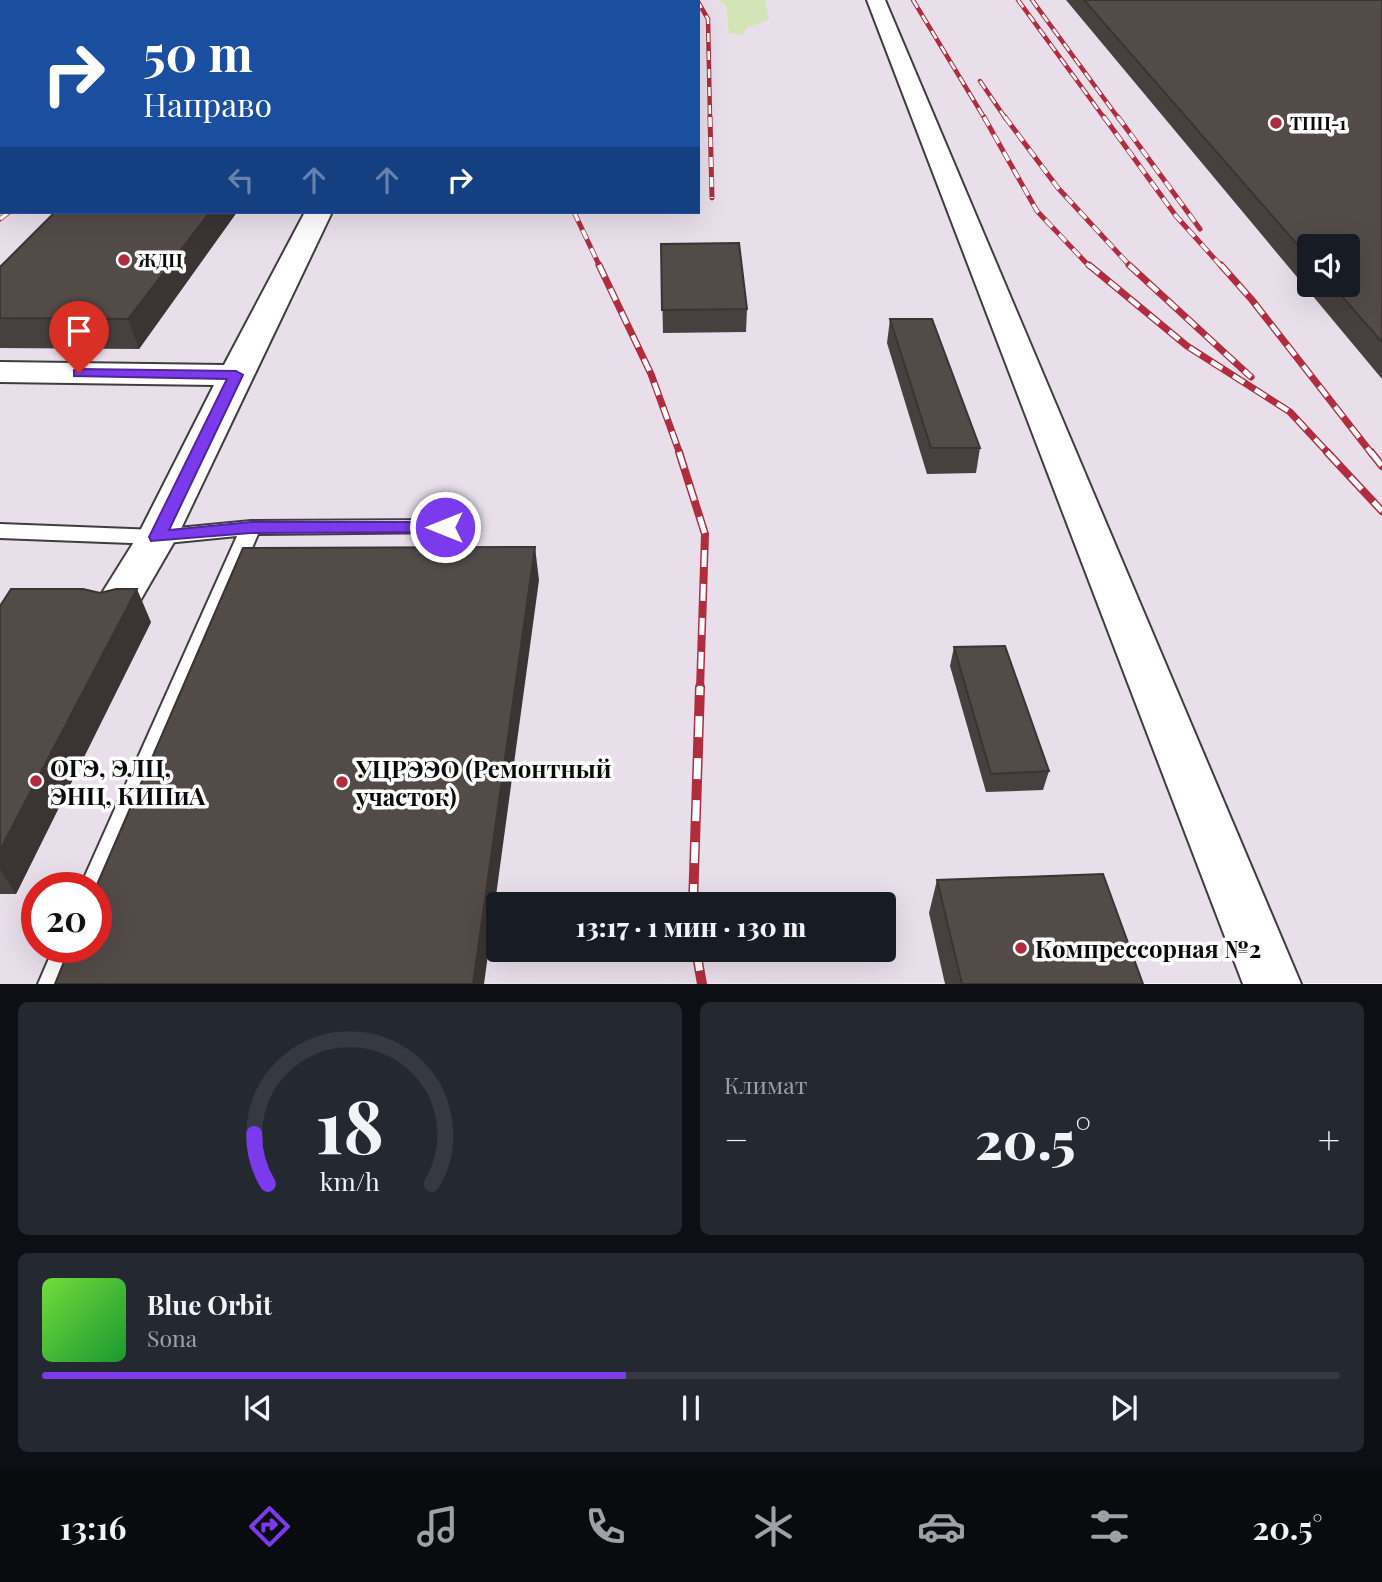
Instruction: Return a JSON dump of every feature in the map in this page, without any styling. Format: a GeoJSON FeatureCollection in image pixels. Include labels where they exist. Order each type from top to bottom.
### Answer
{"type":"FeatureCollection","features":[{"type":"Feature","properties":{"kind":"street"},"geometry":{"type":"LineString","coordinates":[[876,0],[1272,984]]}},
{"type":"Feature","properties":{"kind":"street"},"geometry":{"type":"LineString","coordinates":[[114,609],[157,537],[317,214]]}},
{"type":"Feature","properties":{"kind":"street"},"geometry":{"type":"LineString","coordinates":[[0,372],[236,375]]}},
{"type":"Feature","properties":{"kind":"lane"},"geometry":{"type":"LineString","coordinates":[[0,531],[157,537],[251,528],[445,527]]}},
{"type":"Feature","properties":{"kind":"lane"},"geometry":{"type":"LineString","coordinates":[[101,872],[251,528]]}},
{"type":"Feature","properties":{"kind":"lane"},"geometry":{"type":"LineString","coordinates":[[52,984],[61,963]]}},
{"type":"Feature","properties":{"kind":"shaded area"},"geometry":{"type":"Polygon","coordinates":[[[700,0],[1382,0],[1382,983],[0,984],[0,214],[700,214],[700,0]]]}},
{"type":"Feature","properties":{"kind":"green space"},"geometry":{"type":"Polygon","coordinates":[[[717,0],[765,0],[769,20],[748,27],[742,35],[729,33],[726,5],[717,0]]]}},
{"type":"Feature","properties":{"kind":"building","name":"ТПЦ-1"},"geometry":{"type":"Polygon","coordinates":[[[1084,0],[1382,0],[1382,342],[1343,297],[1360,297],[1360,234],[1297,234],[1297,244],[1084,0]]]}},
{"type":"Feature","properties":{"kind":"building","name":"ЖДЦ"},"geometry":{"type":"Polygon","coordinates":[[[53,214],[208,214],[128,319],[0,318],[0,267],[53,214]]]}},
{"type":"Feature","properties":{"kind":"building"},"geometry":{"type":"Polygon","coordinates":[[[739,243],[747,309],[662,310],[661,244],[739,243]]]}},
{"type":"Feature","properties":{"kind":"building"},"geometry":{"type":"Polygon","coordinates":[[[890,319],[932,319],[980,448],[931,448],[890,319]]]}},
{"type":"Feature","properties":{"kind":"building","name":"УЦРЭЭО (Ремонтный участок)"},"geometry":{"type":"Polygon","coordinates":[[[535,547],[473,984],[55,984],[64,963],[112,963],[112,872],[103,872],[243,548],[535,547]]]}},
{"type":"Feature","properties":{"kind":"building"},"geometry":{"type":"Polygon","coordinates":[[[11,589],[83,589],[100,593],[116,589],[137,589],[0,850],[0,606],[11,589]]]}},
{"type":"Feature","properties":{"kind":"building"},"geometry":{"type":"Polygon","coordinates":[[[1005,646],[1049,771],[991,774],[954,647],[1005,646]]]}},
{"type":"Feature","properties":{"kind":"building"},"geometry":{"type":"Polygon","coordinates":[[[1103,874],[1143,984],[962,984],[937,880],[1103,874]]]}},
{"type":"Feature","properties":{"kind":"railway"},"geometry":{"type":"LineString","coordinates":[[913,0],[985,119]]}},
{"type":"Feature","properties":{"kind":"railway"},"geometry":{"type":"LineString","coordinates":[[1018,0],[1105,119]]}},
{"type":"Feature","properties":{"kind":"railway"},"geometry":{"type":"LineString","coordinates":[[1032,0],[1119,119]]}},
{"type":"Feature","properties":{"kind":"railway"},"geometry":{"type":"LineString","coordinates":[[700,5],[708,19],[710,119]]}},
{"type":"Feature","properties":{"kind":"railway"},"geometry":{"type":"LineString","coordinates":[[980,81],[1006,119]]}},
{"type":"Feature","properties":{"kind":"railway"},"geometry":{"type":"LineString","coordinates":[[710,117],[712,198]]}},
{"type":"Feature","properties":{"kind":"railway"},"geometry":{"type":"LineString","coordinates":[[984,117],[1037,211],[1090,267]]}},
{"type":"Feature","properties":{"kind":"railway"},"geometry":{"type":"LineString","coordinates":[[1005,117],[1058,188],[1130,266]]}},
{"type":"Feature","properties":{"kind":"railway"},"geometry":{"type":"LineString","coordinates":[[1104,117],[1176,216],[1222,267]]}},
{"type":"Feature","properties":{"kind":"railway"},"geometry":{"type":"LineString","coordinates":[[1118,117],[1200,229]]}},
{"type":"Feature","properties":{"kind":"railway"},"geometry":{"type":"LineString","coordinates":[[0,219],[6,214]]}},
{"type":"Feature","properties":{"kind":"railway"},"geometry":{"type":"LineString","coordinates":[[575,214],[600,267]]}},
{"type":"Feature","properties":{"kind":"railway"},"geometry":{"type":"LineString","coordinates":[[599,265],[651,374],[680,454]]}},
{"type":"Feature","properties":{"kind":"railway"},"geometry":{"type":"LineString","coordinates":[[1089,265],[1187,346],[1290,412],[1329,454]]}},
{"type":"Feature","properties":{"kind":"railway"},"geometry":{"type":"LineString","coordinates":[[1221,265],[1252,300],[1372,454]]}},
{"type":"Feature","properties":{"kind":"railway"},"geometry":{"type":"LineString","coordinates":[[1130,266],[1251,377]]}},
{"type":"Feature","properties":{"kind":"railway"},"geometry":{"type":"LineString","coordinates":[[679,452],[705,534],[700,689]]}},
{"type":"Feature","properties":{"kind":"railway"},"geometry":{"type":"LineString","coordinates":[[1327,452],[1382,511]]}},
{"type":"Feature","properties":{"kind":"railway"},"geometry":{"type":"LineString","coordinates":[[1371,452],[1382,466]]}},
{"type":"Feature","properties":{"kind":"railway"},"geometry":{"type":"LineString","coordinates":[[693,892],[700,687]]}},
{"type":"Feature","properties":{"kind":"railway"},"geometry":{"type":"LineString","coordinates":[[698,962],[702,984]]}},
{"type":"Feature","properties":{"kind":"place","name":"ТПЦ-1"},"geometry":{"type":"Point","coordinates":[1276,123]}},
{"type":"Feature","properties":{"kind":"place","name":"ЖДЦ"},"geometry":{"type":"Point","coordinates":[124,260]}},
{"type":"Feature","properties":{"kind":"place","name":"ОГЭ, ЭЛЦ, ЭНЦ, КИПиА"},"geometry":{"type":"Point","coordinates":[36,781]}},
{"type":"Feature","properties":{"kind":"place","name":"УЦРЭЭО (Ремонтный участок)"},"geometry":{"type":"Point","coordinates":[342,782]}},
{"type":"Feature","properties":{"kind":"place","name":"Компрессорная №2"},"geometry":{"type":"Point","coordinates":[1021,948]}},
{"type":"Feature","properties":{"kind":"route"},"geometry":{"type":"LineString","coordinates":[[79,373],[236,375],[157,537],[251,528],[445,527]]}}]}
